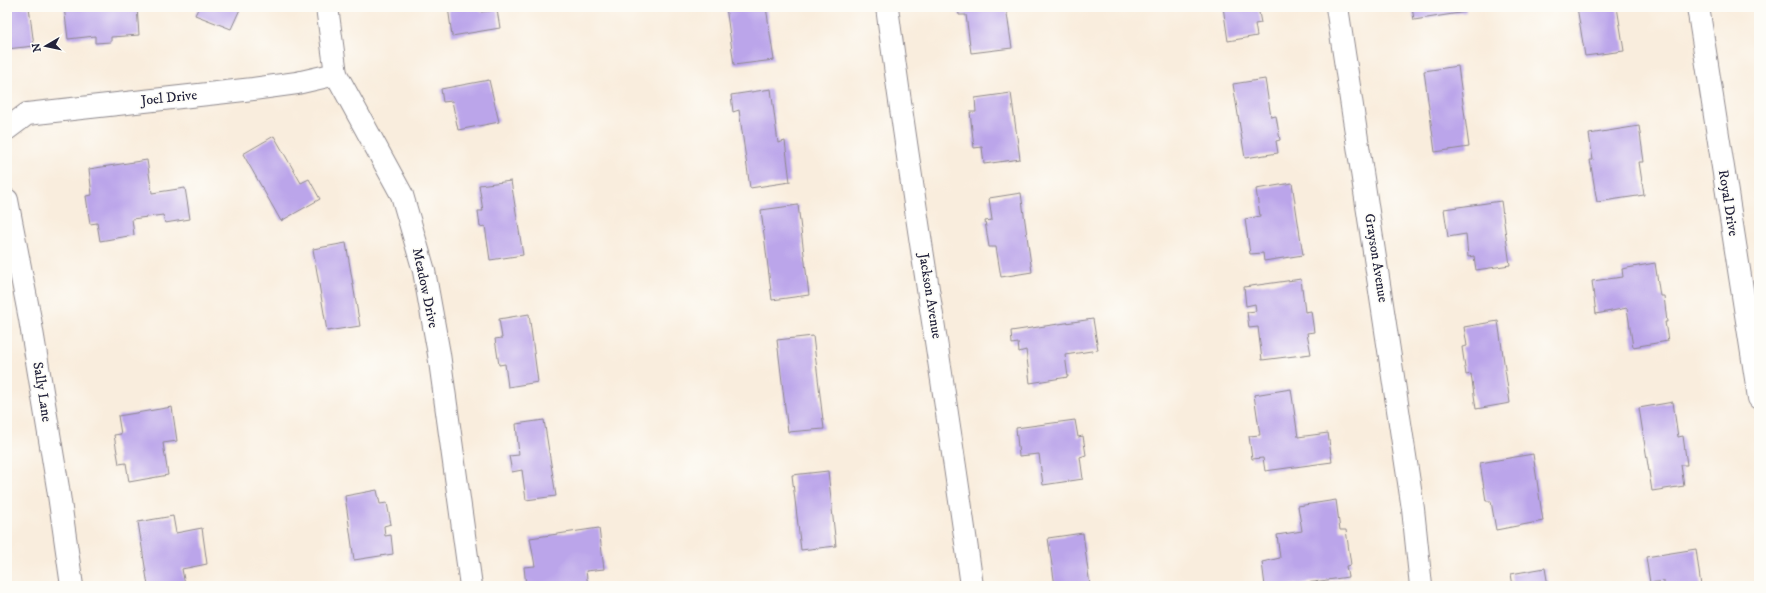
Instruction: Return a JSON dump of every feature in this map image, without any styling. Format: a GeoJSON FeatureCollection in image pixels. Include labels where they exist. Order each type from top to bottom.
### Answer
{"type":"FeatureCollection","features":[{"type":"Feature","properties":{"kind":"street","name":"Meadow Drive"},"geometry":{"type":"LineString","coordinates":[[327,7],[336,74],[402,194],[424,271],[439,354],[470,586]]}},
{"type":"Feature","properties":{"kind":"street","name":"Jackson Avenue"},"geometry":{"type":"LineString","coordinates":[[887,7],[900,104],[952,442],[972,586]]}},
{"type":"Feature","properties":{"kind":"street","name":"Grayson Avenue"},"geometry":{"type":"LineString","coordinates":[[1337,7],[1413,509],[1421,586]]}},
{"type":"Feature","properties":{"kind":"street","name":"Royal Drive"},"geometry":{"type":"LineString","coordinates":[[1698,7],[1759,398]]}},
{"type":"Feature","properties":{"kind":"street","name":"Joel Drive"},"geometry":{"type":"LineString","coordinates":[[7,129],[27,114],[253,89],[297,83],[336,74]]}},
{"type":"Feature","properties":{"kind":"street","name":"Sally Lane"},"geometry":{"type":"LineString","coordinates":[[7,200],[31,327],[58,488],[72,586]]}},
{"type":"Feature","properties":{"kind":"building"},"geometry":{"type":"Polygon","coordinates":[[[7,7],[29,7],[34,46],[7,49],[7,7]]]}},
{"type":"Feature","properties":{"kind":"building"},"geometry":{"type":"Polygon","coordinates":[[[64,7],[137,7],[139,35],[111,37],[111,42],[95,43],[95,36],[68,39],[64,7]]]}},
{"type":"Feature","properties":{"kind":"building"},"geometry":{"type":"Polygon","coordinates":[[[199,7],[241,7],[231,29],[195,15],[199,7]]]}},
{"type":"Feature","properties":{"kind":"building"},"geometry":{"type":"Polygon","coordinates":[[[448,7],[480,7],[481,12],[497,10],[500,28],[452,36],[448,7]]]}},
{"type":"Feature","properties":{"kind":"building"},"geometry":{"type":"Polygon","coordinates":[[[726,7],[766,7],[774,60],[734,65],[726,7]]]}},
{"type":"Feature","properties":{"kind":"building"},"geometry":{"type":"Polygon","coordinates":[[[958,7],[1006,7],[1012,48],[971,53],[966,15],[959,15],[958,7]]]}},
{"type":"Feature","properties":{"kind":"building"},"geometry":{"type":"Polygon","coordinates":[[[1223,7],[1258,7],[1261,23],[1255,24],[1257,36],[1228,41],[1223,7]]]}},
{"type":"Feature","properties":{"kind":"building"},"geometry":{"type":"Polygon","coordinates":[[[1412,7],[1465,7],[1466,12],[1414,20],[1412,7]]]}},
{"type":"Feature","properties":{"kind":"building"},"geometry":{"type":"Polygon","coordinates":[[[1577,7],[1617,7],[1624,51],[1585,56],[1577,7]]]}},
{"type":"Feature","properties":{"kind":"building"},"geometry":{"type":"Polygon","coordinates":[[[1458,66],[1469,147],[1435,152],[1424,71],[1458,66]]]}},
{"type":"Feature","properties":{"kind":"building"},"geometry":{"type":"Polygon","coordinates":[[[1265,79],[1271,117],[1276,116],[1280,140],[1276,141],[1278,153],[1245,158],[1233,84],[1265,79]]]}},
{"type":"Feature","properties":{"kind":"building"},"geometry":{"type":"Polygon","coordinates":[[[489,80],[499,122],[458,130],[452,101],[443,102],[441,89],[489,80]]]}},
{"type":"Feature","properties":{"kind":"building"},"geometry":{"type":"Polygon","coordinates":[[[771,89],[778,143],[785,141],[790,182],[750,188],[739,110],[733,112],[731,95],[771,89]]]}},
{"type":"Feature","properties":{"kind":"building"},"geometry":{"type":"Polygon","coordinates":[[[1011,93],[1020,159],[984,164],[982,147],[974,148],[970,112],[976,112],[975,98],[1011,93]]]}},
{"type":"Feature","properties":{"kind":"building"},"geometry":{"type":"Polygon","coordinates":[[[1639,126],[1644,162],[1639,162],[1644,195],[1597,202],[1590,160],[1593,160],[1589,134],[1639,126]]]}},
{"type":"Feature","properties":{"kind":"building"},"geometry":{"type":"Polygon","coordinates":[[[274,136],[301,183],[309,179],[320,199],[281,221],[243,154],[274,136]]]}},
{"type":"Feature","properties":{"kind":"building"},"geometry":{"type":"Polygon","coordinates":[[[147,160],[152,193],[185,188],[190,219],[165,223],[163,215],[132,219],[134,235],[100,241],[97,223],[90,224],[86,196],[92,195],[89,169],[147,160]]]}},
{"type":"Feature","properties":{"kind":"building"},"geometry":{"type":"Polygon","coordinates":[[[511,181],[523,255],[490,260],[485,226],[480,227],[478,211],[483,211],[479,185],[511,181]]]}},
{"type":"Feature","properties":{"kind":"building"},"geometry":{"type":"Polygon","coordinates":[[[1292,183],[1303,255],[1264,261],[1263,253],[1250,254],[1245,219],[1260,216],[1256,189],[1292,183]]]}},
{"type":"Feature","properties":{"kind":"building"},"geometry":{"type":"Polygon","coordinates":[[[1021,193],[1032,272],[1001,277],[996,247],[989,247],[985,221],[992,220],[989,198],[1021,193]]]}},
{"type":"Feature","properties":{"kind":"building"},"geometry":{"type":"Polygon","coordinates":[[[1501,201],[1510,265],[1476,270],[1474,256],[1468,257],[1466,234],[1448,237],[1444,209],[1501,201]]]}},
{"type":"Feature","properties":{"kind":"building"},"geometry":{"type":"Polygon","coordinates":[[[798,205],[809,295],[772,300],[761,210],[798,205]]]}},
{"type":"Feature","properties":{"kind":"building"},"geometry":{"type":"Polygon","coordinates":[[[346,243],[360,326],[327,331],[313,249],[346,243]]]}},
{"type":"Feature","properties":{"kind":"building"},"geometry":{"type":"Polygon","coordinates":[[[1655,263],[1660,296],[1664,296],[1667,322],[1665,322],[1668,341],[1633,347],[1627,308],[1596,314],[1592,281],[1623,277],[1622,269],[1655,263]]]}},
{"type":"Feature","properties":{"kind":"building"},"geometry":{"type":"Polygon","coordinates":[[[1301,279],[1305,312],[1311,311],[1314,332],[1307,333],[1311,354],[1262,360],[1258,327],[1249,328],[1247,312],[1256,311],[1255,304],[1246,306],[1244,287],[1301,279]]]}},
{"type":"Feature","properties":{"kind":"building"},"geometry":{"type":"Polygon","coordinates":[[[529,314],[538,382],[508,387],[505,364],[499,365],[495,339],[502,338],[499,319],[529,314]]]}},
{"type":"Feature","properties":{"kind":"building"},"geometry":{"type":"Polygon","coordinates":[[[1093,319],[1098,350],[1065,355],[1068,377],[1030,383],[1026,350],[1019,352],[1018,343],[1012,344],[1011,331],[1093,319]]]}},
{"type":"Feature","properties":{"kind":"building"},"geometry":{"type":"Polygon","coordinates":[[[1498,321],[1510,403],[1476,409],[1471,374],[1466,375],[1462,347],[1467,346],[1464,327],[1498,321]]]}},
{"type":"Feature","properties":{"kind":"building"},"geometry":{"type":"Polygon","coordinates":[[[813,336],[824,429],[788,432],[777,340],[813,336]]]}},
{"type":"Feature","properties":{"kind":"building"},"geometry":{"type":"Polygon","coordinates":[[[1291,389],[1298,437],[1328,433],[1332,462],[1265,471],[1263,458],[1252,459],[1249,436],[1260,435],[1254,395],[1291,389]]]}},
{"type":"Feature","properties":{"kind":"building"},"geometry":{"type":"Polygon","coordinates":[[[1673,402],[1678,437],[1683,436],[1687,465],[1681,465],[1684,486],[1652,491],[1639,408],[1673,402]]]}},
{"type":"Feature","properties":{"kind":"building"},"geometry":{"type":"Polygon","coordinates":[[[172,407],[177,441],[163,443],[168,475],[129,482],[126,463],[119,464],[114,435],[121,434],[118,416],[172,407]]]}},
{"type":"Feature","properties":{"kind":"building"},"geometry":{"type":"Polygon","coordinates":[[[544,420],[556,496],[526,500],[522,470],[512,472],[509,456],[519,455],[516,424],[544,420]]]}},
{"type":"Feature","properties":{"kind":"building"},"geometry":{"type":"Polygon","coordinates":[[[1075,420],[1078,437],[1083,436],[1086,455],[1080,457],[1083,479],[1043,485],[1039,454],[1019,456],[1016,428],[1075,420]]]}},
{"type":"Feature","properties":{"kind":"building"},"geometry":{"type":"Polygon","coordinates":[[[1533,454],[1543,521],[1496,530],[1491,501],[1486,501],[1480,463],[1533,454]]]}},
{"type":"Feature","properties":{"kind":"building"},"geometry":{"type":"Polygon","coordinates":[[[828,471],[836,546],[801,550],[792,475],[828,471]]]}},
{"type":"Feature","properties":{"kind":"building"},"geometry":{"type":"Polygon","coordinates":[[[377,490],[380,504],[387,503],[391,524],[384,526],[385,536],[391,535],[393,554],[354,560],[345,496],[377,490]]]}},
{"type":"Feature","properties":{"kind":"building"},"geometry":{"type":"Polygon","coordinates":[[[1336,500],[1340,530],[1346,530],[1351,565],[1346,566],[1348,577],[1286,586],[1265,586],[1262,562],[1280,558],[1277,535],[1302,531],[1298,506],[1336,500]]]}},
{"type":"Feature","properties":{"kind":"building"},"geometry":{"type":"Polygon","coordinates":[[[173,516],[176,533],[202,528],[207,564],[182,569],[185,585],[148,586],[138,522],[173,516]]]}},
{"type":"Feature","properties":{"kind":"building"},"geometry":{"type":"Polygon","coordinates":[[[599,528],[604,569],[586,571],[588,586],[526,586],[524,567],[535,566],[530,538],[599,528]]]}},
{"type":"Feature","properties":{"kind":"building"},"geometry":{"type":"Polygon","coordinates":[[[1083,533],[1090,586],[1055,586],[1048,538],[1083,533]]]}},
{"type":"Feature","properties":{"kind":"building"},"geometry":{"type":"Polygon","coordinates":[[[1696,549],[1701,586],[1664,586],[1664,581],[1650,583],[1646,557],[1696,549]]]}},
{"type":"Feature","properties":{"kind":"building"},"geometry":{"type":"Polygon","coordinates":[[[1545,568],[1548,586],[1513,586],[1511,574],[1545,568]]]}}]}
